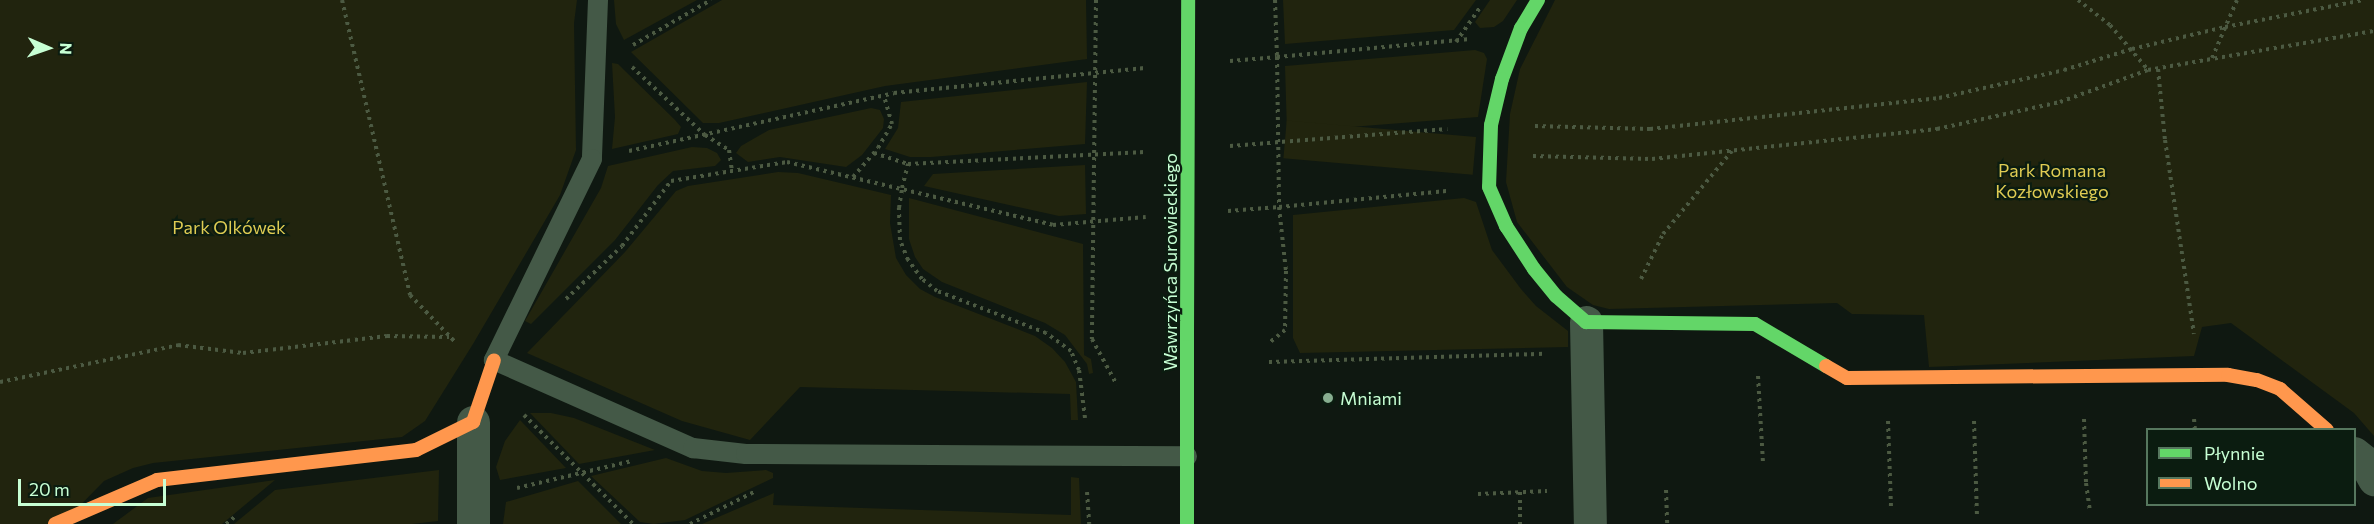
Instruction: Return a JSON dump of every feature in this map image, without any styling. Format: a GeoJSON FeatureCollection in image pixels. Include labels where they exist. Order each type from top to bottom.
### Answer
{"type":"FeatureCollection","features":[{"type":"Feature","properties":{"kind":"street","name":"Wawrzyńca Surowieckiego"},"geometry":{"type":"LineString","coordinates":[[1187,524],[1188,0]]}},
{"type":"Feature","properties":{"kind":"street"},"geometry":{"type":"LineString","coordinates":[[1538,0],[1521,28],[1502,79],[1491,125],[1488,155],[1489,187],[1506,225],[1534,269],[1587,338],[1590,524]]}},
{"type":"Feature","properties":{"kind":"street"},"geometry":{"type":"LineString","coordinates":[[1587,338],[1620,323],[1755,324],[1847,378],[2200,373],[2257,380],[2280,389],[2326,428]]}},
{"type":"Feature","properties":{"kind":"street"},"geometry":{"type":"LineString","coordinates":[[473,511],[473,422],[491,369]]}},
{"type":"Feature","properties":{"kind":"street"},"geometry":{"type":"LineString","coordinates":[[55,524],[157,480],[416,450],[473,422]]}},
{"type":"Feature","properties":{"kind":"street"},"geometry":{"type":"LineString","coordinates":[[2356,454],[2364,461],[2374,479]]}},
{"type":"Feature","properties":{"kind":"lane"},"geometry":{"type":"LineString","coordinates":[[598,0],[592,159],[491,369],[693,448],[746,454],[1187,456]]}},
{"type":"Feature","properties":{"kind":"path"},"geometry":{"type":"LineString","coordinates":[[342,0],[410,295],[450,337],[491,369],[580,473],[633,524]]}},
{"type":"Feature","properties":{"kind":"path"},"geometry":{"type":"LineString","coordinates":[[618,54],[711,0]]}},
{"type":"Feature","properties":{"kind":"path"},"geometry":{"type":"LineString","coordinates":[[1096,0],[1092,339],[1118,384]]}},
{"type":"Feature","properties":{"kind":"path"},"geometry":{"type":"LineString","coordinates":[[1269,343],[1286,330],[1286,271],[1279,207],[1275,0]]}},
{"type":"Feature","properties":{"kind":"path"},"geometry":{"type":"LineString","coordinates":[[1456,43],[1485,0]]}},
{"type":"Feature","properties":{"kind":"path"},"geometry":{"type":"LineString","coordinates":[[2078,0],[2110,25],[2148,70]]}},
{"type":"Feature","properties":{"kind":"path"},"geometry":{"type":"LineString","coordinates":[[2212,58],[2236,0]]}},
{"type":"Feature","properties":{"kind":"path"},"geometry":{"type":"LineString","coordinates":[[1291,142],[1491,125],[1650,129],[1939,98],[2064,70],[2132,49],[2225,27],[2364,0]]}},
{"type":"Feature","properties":{"kind":"path"},"geometry":{"type":"LineString","coordinates":[[596,24],[618,54],[705,135],[729,150],[732,171]]}},
{"type":"Feature","properties":{"kind":"path"},"geometry":{"type":"LineString","coordinates":[[1277,57],[1456,43],[1521,28]]}},
{"type":"Feature","properties":{"kind":"path"},"geometry":{"type":"LineString","coordinates":[[1488,155],[1653,159],[1937,129],[2060,102],[2148,70],[2374,31]]}},
{"type":"Feature","properties":{"kind":"path"},"geometry":{"type":"LineString","coordinates":[[2158,69],[2165,140],[2200,373]]}},
{"type":"Feature","properties":{"kind":"path"},"geometry":{"type":"LineString","coordinates":[[592,159],[884,96],[1094,72]]}},
{"type":"Feature","properties":{"kind":"path"},"geometry":{"type":"LineString","coordinates":[[853,177],[874,153],[892,124],[884,96]]}},
{"type":"Feature","properties":{"kind":"path"},"geometry":{"type":"LineString","coordinates":[[1620,323],[1663,234],[1732,151]]}},
{"type":"Feature","properties":{"kind":"path"},"geometry":{"type":"LineString","coordinates":[[874,153],[908,164],[1112,154]]}},
{"type":"Feature","properties":{"kind":"path"},"geometry":{"type":"LineString","coordinates":[[561,304],[622,246],[671,181],[787,162],[1053,225],[1092,221]]}},
{"type":"Feature","properties":{"kind":"path"},"geometry":{"type":"LineString","coordinates":[[908,164],[899,208],[900,240],[908,260],[922,279],[937,291],[1028,324],[1059,342],[1071,351],[1079,370],[1084,398]]}},
{"type":"Feature","properties":{"kind":"path"},"geometry":{"type":"LineString","coordinates":[[1279,207],[1489,187]]}},
{"type":"Feature","properties":{"kind":"path"},"geometry":{"type":"LineString","coordinates":[[1755,324],[1763,462]]}},
{"type":"Feature","properties":{"kind":"path"},"geometry":{"type":"LineString","coordinates":[[0,382],[178,345],[243,353],[387,336],[450,337]]}},
{"type":"Feature","properties":{"kind":"path"},"geometry":{"type":"LineString","coordinates":[[1269,362],[1587,338]]}},
{"type":"Feature","properties":{"kind":"path"},"geometry":{"type":"LineString","coordinates":[[2083,375],[2086,483],[2090,511]]}},
{"type":"Feature","properties":{"kind":"path"},"geometry":{"type":"LineString","coordinates":[[1973,377],[1977,516]]}},
{"type":"Feature","properties":{"kind":"path"},"geometry":{"type":"LineString","coordinates":[[1886,378],[1891,507]]}},
{"type":"Feature","properties":{"kind":"path"},"geometry":{"type":"LineString","coordinates":[[473,511],[580,473],[639,459]]}},
{"type":"Feature","properties":{"kind":"path"},"geometry":{"type":"LineString","coordinates":[[1478,494],[1589,490]]}},
{"type":"Feature","properties":{"kind":"path"},"geometry":{"type":"LineString","coordinates":[[1666,490],[1667,524]]}},
{"type":"Feature","properties":{"kind":"path"},"geometry":{"type":"LineString","coordinates":[[1520,492],[1521,524]]}},
{"type":"Feature","properties":{"kind":"path"},"geometry":{"type":"LineString","coordinates":[[690,524],[710,515]]}},
{"type":"Feature","properties":{"kind":"green space","name":"Park Olkówek"},"geometry":{"type":"Polygon","coordinates":[[[0,0],[577,0],[574,23],[576,150],[560,195],[425,421],[402,437],[153,463],[133,468],[104,481],[62,524],[0,524],[0,0]]]}},
{"type":"Feature","properties":{"kind":"green space"},"geometry":{"type":"Polygon","coordinates":[[[614,0],[697,0],[624,40],[616,24],[614,0]]]}},
{"type":"Feature","properties":{"kind":"green space"},"geometry":{"type":"Polygon","coordinates":[[[722,0],[1086,0],[1087,59],[885,86],[719,123],[703,123],[631,52],[722,0]]]}},
{"type":"Feature","properties":{"kind":"green space"},"geometry":{"type":"Polygon","coordinates":[[[1283,0],[1476,0],[1454,30],[1285,44],[1283,0]]]}},
{"type":"Feature","properties":{"kind":"green space"},"geometry":{"type":"Polygon","coordinates":[[[1490,0],[1517,0],[1503,21],[1494,27],[1480,28],[1475,22],[1490,0]]]}},
{"type":"Feature","properties":{"kind":"green space","name":"Park Romana Kozłowskiego"},"geometry":{"type":"Polygon","coordinates":[[[1555,0],[2374,0],[2374,436],[2354,413],[2231,323],[2202,327],[2194,356],[1929,367],[1924,315],[1852,314],[1837,303],[1609,309],[1593,305],[1567,287],[1517,222],[1506,182],[1510,114],[1520,69],[1555,0]]]}},
{"type":"Feature","properties":{"kind":"green space"},"geometry":{"type":"Polygon","coordinates":[[[1475,50],[1484,53],[1487,59],[1478,117],[1287,132],[1285,66],[1475,50]]]}},
{"type":"Feature","properties":{"kind":"green space"},"geometry":{"type":"Polygon","coordinates":[[[612,63],[618,64],[675,120],[681,127],[678,134],[612,149],[615,117],[612,63]]]}},
{"type":"Feature","properties":{"kind":"green space"},"geometry":{"type":"Polygon","coordinates":[[[1087,82],[1085,144],[931,157],[910,157],[885,149],[898,128],[901,102],[1087,82]]]}},
{"type":"Feature","properties":{"kind":"green space"},"geometry":{"type":"Polygon","coordinates":[[[871,108],[880,110],[884,119],[883,128],[862,155],[846,167],[780,157],[748,162],[736,153],[741,146],[769,130],[871,108]]]}},
{"type":"Feature","properties":{"kind":"green space"},"geometry":{"type":"Polygon","coordinates":[[[1287,120],[1476,137],[1473,175],[1283,158],[1287,120]]]}},
{"type":"Feature","properties":{"kind":"green space"},"geometry":{"type":"Polygon","coordinates":[[[692,147],[707,148],[717,153],[721,160],[715,166],[673,171],[658,185],[615,240],[531,324],[525,321],[601,188],[608,166],[692,147]]]}},
{"type":"Feature","properties":{"kind":"green space"},"geometry":{"type":"Polygon","coordinates":[[[1085,165],[1086,214],[1059,216],[924,186],[933,174],[1085,165]]]}},
{"type":"Feature","properties":{"kind":"green space"},"geometry":{"type":"Polygon","coordinates":[[[778,172],[798,173],[891,195],[890,223],[896,258],[906,275],[920,289],[935,297],[1035,336],[1052,348],[1065,362],[1076,382],[1078,420],[1071,420],[1070,394],[800,387],[750,440],[682,421],[527,353],[625,252],[676,191],[688,186],[778,172]]]}},
{"type":"Feature","properties":{"kind":"green space"},"geometry":{"type":"Polygon","coordinates":[[[909,198],[1083,244],[1084,355],[1091,359],[1093,373],[1089,374],[1087,364],[1065,335],[1045,323],[942,282],[923,269],[915,257],[909,239],[909,198]]]}},
{"type":"Feature","properties":{"kind":"green space"},"geometry":{"type":"Polygon","coordinates":[[[1464,198],[1476,202],[1492,250],[1521,289],[1536,306],[1568,331],[1568,347],[1300,353],[1293,338],[1293,215],[1464,198]]]}},
{"type":"Feature","properties":{"kind":"green space"},"geometry":{"type":"Polygon","coordinates":[[[530,413],[551,413],[574,418],[655,450],[579,464],[530,413]]]}},
{"type":"Feature","properties":{"kind":"green space"},"geometry":{"type":"Polygon","coordinates":[[[520,420],[566,468],[500,480],[496,467],[505,441],[520,420]]]}},
{"type":"Feature","properties":{"kind":"green space"},"geometry":{"type":"Polygon","coordinates":[[[666,458],[702,471],[726,473],[766,470],[773,473],[773,478],[685,520],[654,524],[640,522],[591,476],[666,458]]]}},
{"type":"Feature","properties":{"kind":"green space"},"geometry":{"type":"Polygon","coordinates":[[[439,470],[438,521],[412,524],[234,524],[275,490],[439,470]]]}},
{"type":"Feature","properties":{"kind":"green space"},"geometry":{"type":"Polygon","coordinates":[[[1071,477],[1079,478],[1081,524],[702,524],[774,493],[773,505],[1071,515],[1071,477]]]}},
{"type":"Feature","properties":{"kind":"green space"},"geometry":{"type":"Polygon","coordinates":[[[275,480],[222,524],[113,524],[148,498],[275,480]]]}},
{"type":"Feature","properties":{"kind":"green space"},"geometry":{"type":"Polygon","coordinates":[[[578,481],[621,524],[503,524],[506,502],[578,481]]]}},
{"type":"Feature","properties":{"kind":"traffic: fast"},"geometry":{"type":"LineString","coordinates":[[1187,334],[1188,0]]}},
{"type":"Feature","properties":{"kind":"traffic: fast"},"geometry":{"type":"LineString","coordinates":[[1538,0],[1521,28],[1502,79],[1491,125],[1489,187],[1506,226],[1534,269],[1556,296],[1586,322],[1755,324],[1826,366]]}},
{"type":"Feature","properties":{"kind":"traffic: fast"},"geometry":{"type":"LineString","coordinates":[[1187,334],[1187,524]]}},
{"type":"Feature","properties":{"kind":"traffic: slow"},"geometry":{"type":"LineString","coordinates":[[55,524],[157,480],[416,450],[473,422],[494,360]]}},
{"type":"Feature","properties":{"kind":"traffic: slow"},"geometry":{"type":"LineString","coordinates":[[1826,366],[1847,378],[2228,375],[2257,380],[2280,389],[2325,428]]}},
{"type":"Feature","properties":{"kind":"place","name":"Mniami"},"geometry":{"type":"Point","coordinates":[1328,398]}}]}
